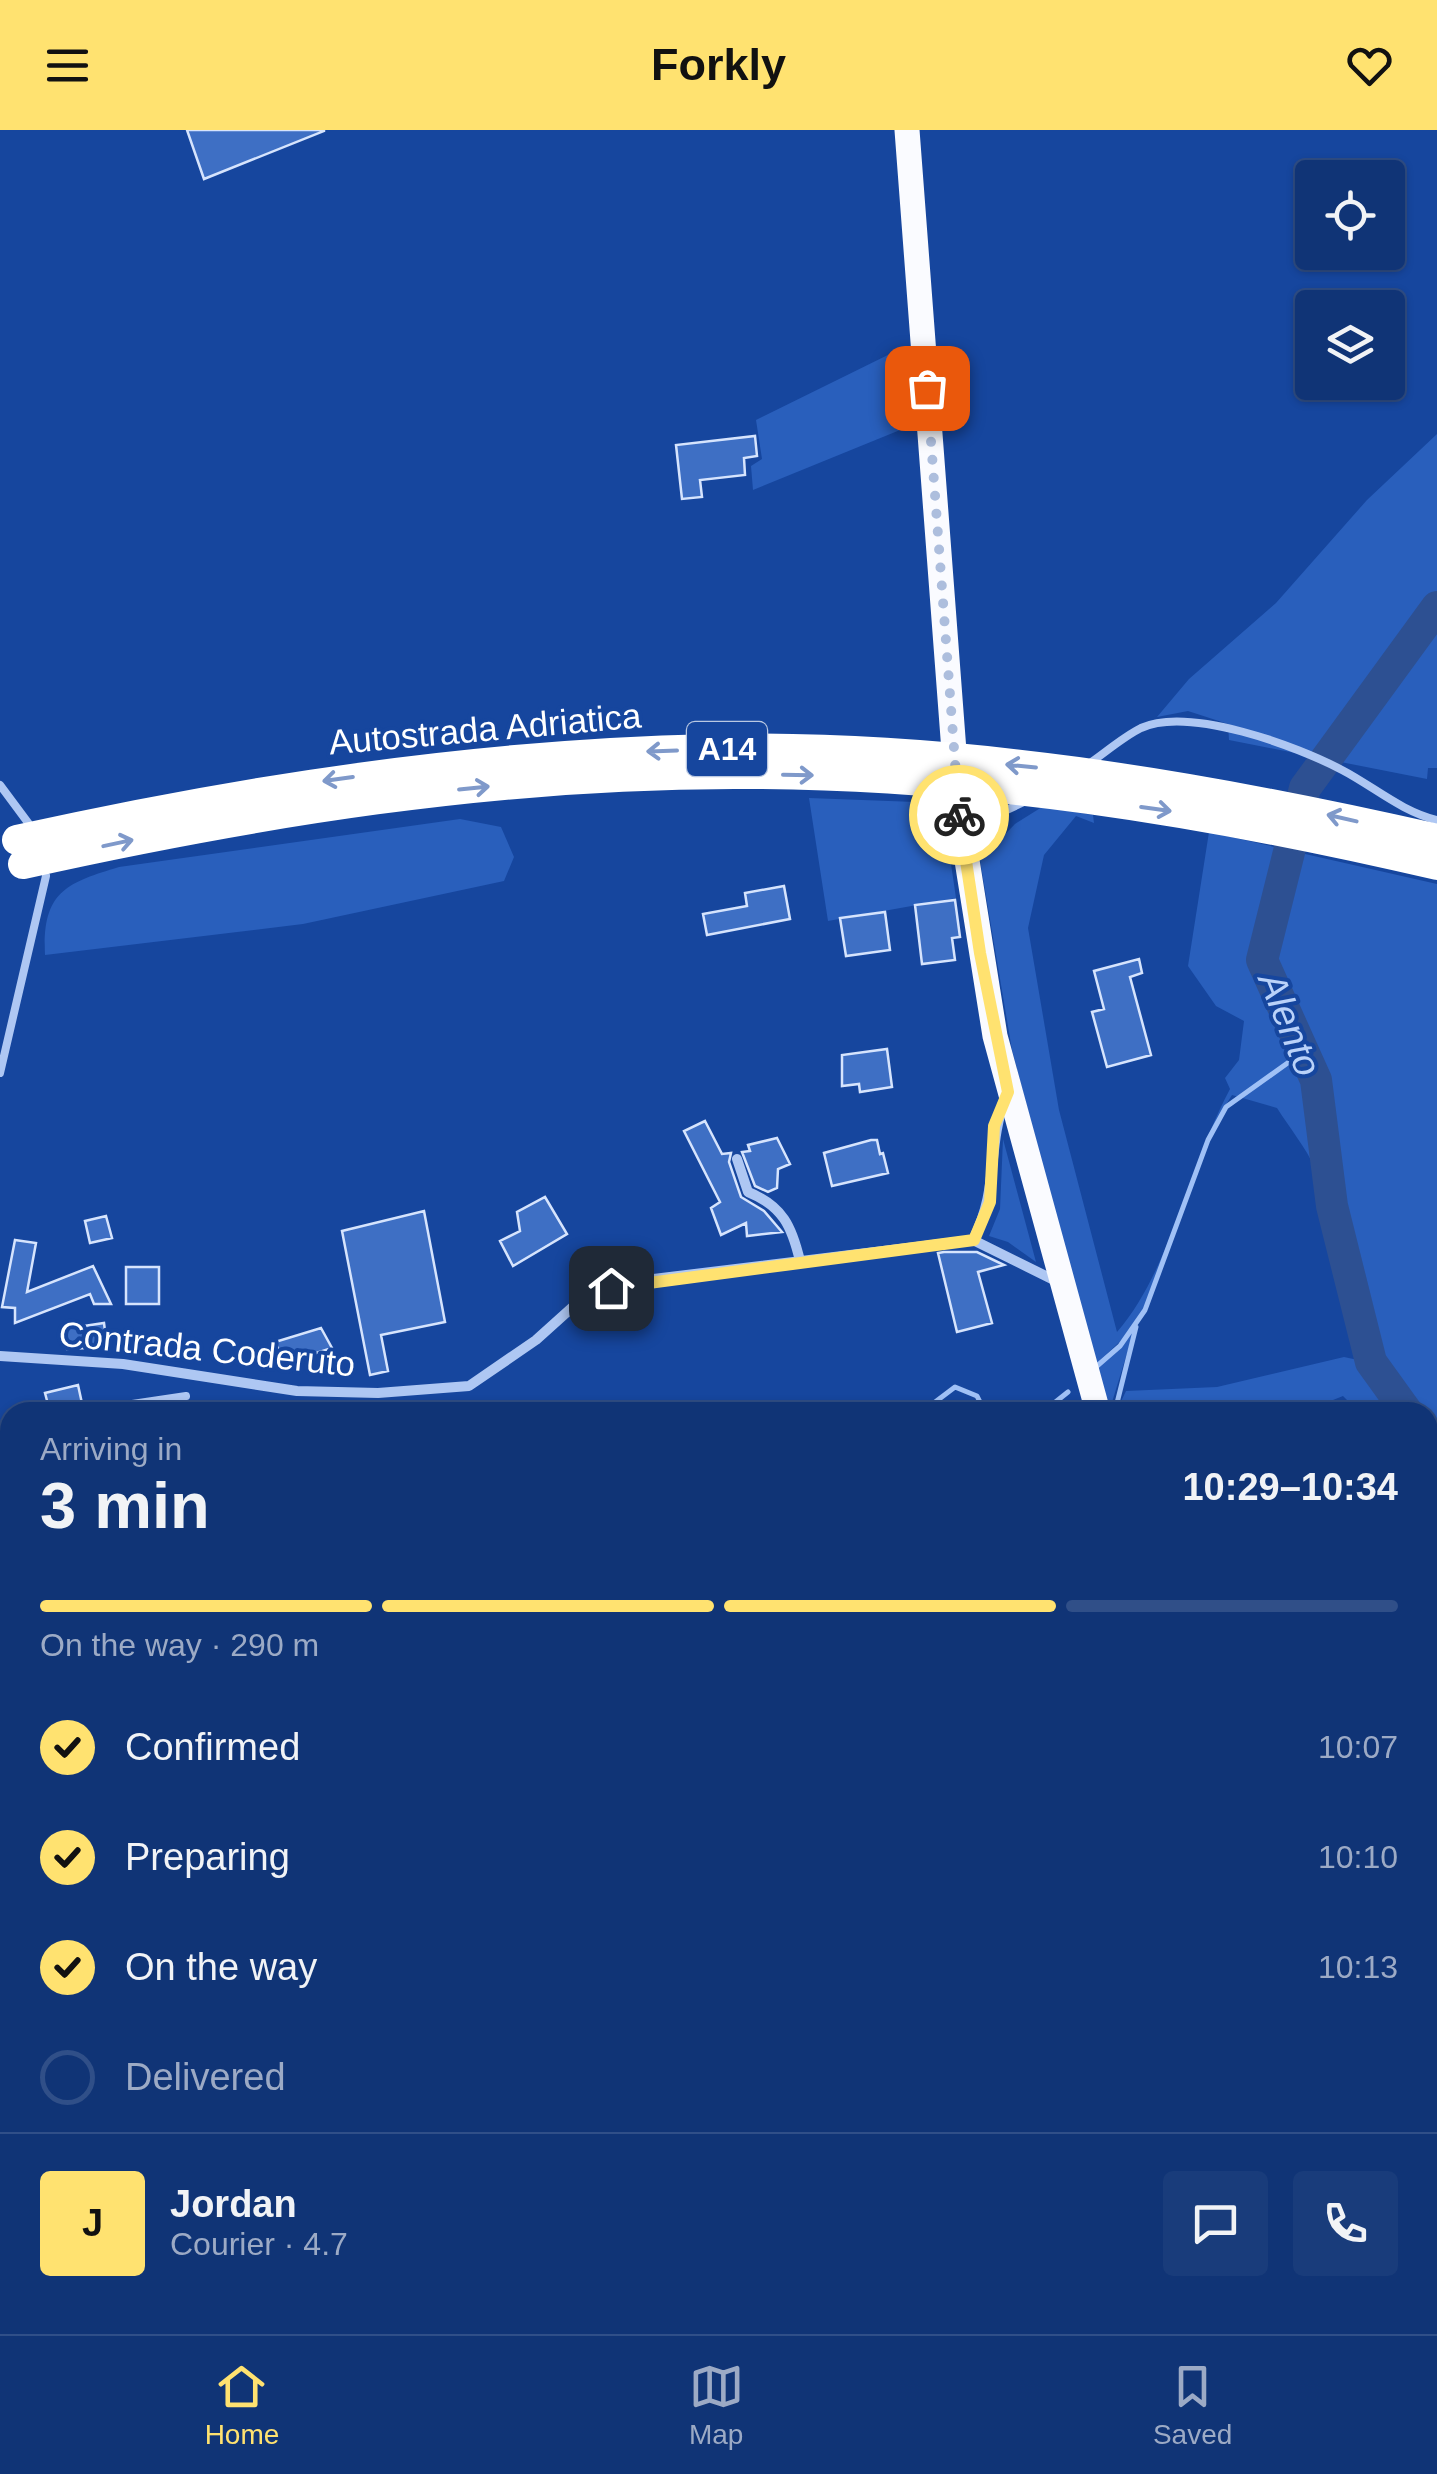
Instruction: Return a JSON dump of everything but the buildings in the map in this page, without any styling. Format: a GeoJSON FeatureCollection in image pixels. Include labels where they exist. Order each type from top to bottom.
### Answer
{"type":"FeatureCollection","features":[{"type":"Feature","properties":{"kind":"highway","name":"Autostrada Adriatica"},"geometry":{"type":"LineString","coordinates":[[29,851],[266,789],[530,758],[715,749],[913,756],[1048,768],[1263,801],[1437,839]]}},
{"type":"Feature","properties":{"kind":"highway","name":"Autostrada Adriatica"},"geometry":{"type":"LineString","coordinates":[[29,851],[388,797],[609,777],[736,774],[949,782],[1038,792],[1255,824],[1437,865]]}},
{"type":"Feature","properties":{"kind":"main road"},"geometry":{"type":"LineString","coordinates":[[907,130],[963,842],[1008,1092],[1095,1402]]}},
{"type":"Feature","properties":{"kind":"street"},"geometry":{"type":"LineString","coordinates":[[1008,1092],[994,1126],[990,1202],[974,1240],[1061,1283]]}},
{"type":"Feature","properties":{"kind":"street"},"geometry":{"type":"LineString","coordinates":[[737,1159],[748,1192],[776,1206],[788,1222],[800,1262]]}},
{"type":"Feature","properties":{"kind":"street","name":"Contrada Coderuto"},"geometry":{"type":"LineString","coordinates":[[0,1356],[123,1364],[297,1391],[378,1393],[470,1386],[536,1340],[586,1295],[636,1282],[974,1240]]}},
{"type":"Feature","properties":{"kind":"lane"},"geometry":{"type":"LineString","coordinates":[[1067,778],[1142,728],[1188,721],[1265,739],[1338,767],[1419,816],[1437,820]]}},
{"type":"Feature","properties":{"kind":"lane"},"geometry":{"type":"LineString","coordinates":[[0,785],[10,793],[29,851],[0,1074]]}},
{"type":"Feature","properties":{"kind":"lane"},"geometry":{"type":"LineString","coordinates":[[963,842],[982,822],[1052,788]]}},
{"type":"Feature","properties":{"kind":"lane"},"geometry":{"type":"LineString","coordinates":[[170,1402],[186,1396]]}},
{"type":"Feature","properties":{"kind":"shaded area"},"geometry":{"type":"Polygon","coordinates":[[[900,349],[905,428],[753,490],[751,466],[762,459],[756,420],[900,349]]]}},
{"type":"Feature","properties":{"kind":"shaded area"},"geometry":{"type":"Polygon","coordinates":[[[1437,434],[1437,768],[1428,768],[1427,779],[1229,740],[1228,724],[1188,711],[1157,717],[1189,679],[1276,603],[1367,500],[1437,434]]]}},
{"type":"Feature","properties":{"kind":"shaded area"},"geometry":{"type":"Polygon","coordinates":[[[809,798],[942,803],[956,898],[828,921],[809,798]]]}},
{"type":"Feature","properties":{"kind":"shaded area"},"geometry":{"type":"Polygon","coordinates":[[[1042,807],[1093,815],[1094,823],[1076,816],[1044,855],[1028,928],[1059,1110],[1117,1332],[1136,1307],[1166,1248],[1203,1150],[1230,1089],[1225,1078],[1239,1060],[1244,1021],[1216,1006],[1188,966],[1209,832],[1437,884],[1437,1402],[1405,1402],[1382,1367],[1369,1364],[1394,1402],[1349,1402],[1343,1396],[1328,1402],[1121,1402],[1126,1391],[1217,1387],[1344,1357],[1358,1360],[1345,1312],[1329,1215],[1315,1168],[1277,1108],[1232,1095],[1203,1151],[1160,1272],[1132,1328],[1136,1324],[1112,1402],[1106,1402],[1096,1369],[1129,1333],[1095,1365],[1012,1050],[980,860],[1015,824],[1042,807]]]}},
{"type":"Feature","properties":{"kind":"shaded area"},"geometry":{"type":"Polygon","coordinates":[[[460,819],[501,827],[514,857],[504,881],[303,924],[45,955],[45,934],[53,904],[72,885],[100,873],[119,867],[460,819]]]}},
{"type":"Feature","properties":{"kind":"shaded area"},"geometry":{"type":"Polygon","coordinates":[[[1003,1139],[1036,1262],[1008,1242],[989,1236],[1000,1209],[1003,1139]]]}},
{"type":"Feature","properties":{"kind":"waterway","name":"Alento"},"geometry":{"type":"LineString","coordinates":[[1400,1402],[1371,1362],[1332,1206],[1316,1080],[1262,960],[1305,788],[1437,607]]}},
{"type":"Feature","properties":{"kind":"waterway"},"geometry":{"type":"LineString","coordinates":[[1097,1366],[1120,1346],[1145,1310],[1208,1140],[1226,1107],[1303,1052]]}},
{"type":"Feature","properties":{"kind":"waterway"},"geometry":{"type":"LineString","coordinates":[[1117,1402],[1136,1327]]}},
{"type":"Feature","properties":{"kind":"waterway"},"geometry":{"type":"LineString","coordinates":[[935,1402],[955,1387],[977,1396],[980,1402]]}},
{"type":"Feature","properties":{"kind":"waterway"},"geometry":{"type":"LineString","coordinates":[[1056,1402],[1068,1392]]}},
{"type":"Feature","properties":{"kind":"way so far"},"geometry":{"type":"LineString","coordinates":[[927,388],[959,815]]}},
{"type":"Feature","properties":{"kind":"route"},"geometry":{"type":"LineString","coordinates":[[611,1288],[974,1240],[990,1202],[994,1126],[1008,1092],[980,953],[959,815]]}}]}
